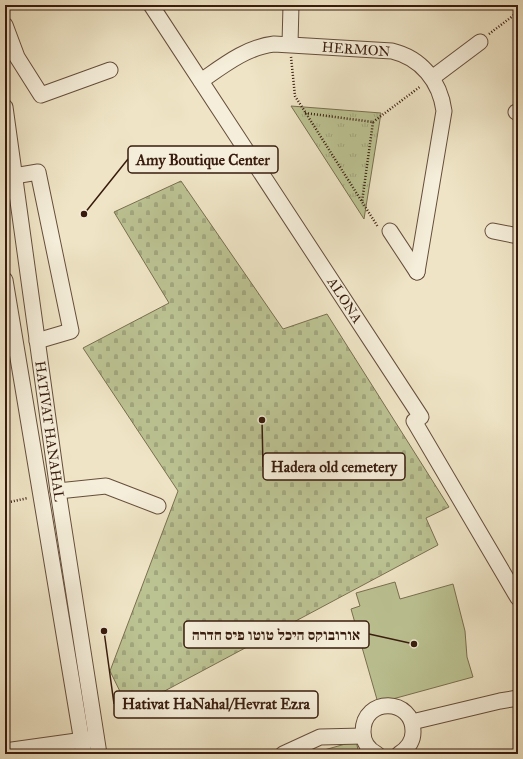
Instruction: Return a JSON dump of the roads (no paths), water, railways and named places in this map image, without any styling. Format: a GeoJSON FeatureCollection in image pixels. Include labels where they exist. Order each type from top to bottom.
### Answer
{"type":"FeatureCollection","features":[{"type":"Feature","properties":{"kind":"street","name":"ALONA"},"geometry":{"type":"LineString","coordinates":[[152,5],[421,417],[414,421],[518,598]]}},
{"type":"Feature","properties":{"kind":"street"},"geometry":{"type":"LineString","coordinates":[[290,44],[291,5]]}},
{"type":"Feature","properties":{"kind":"street"},"geometry":{"type":"LineString","coordinates":[[5,25],[17,57],[40,95],[110,70]]}},
{"type":"Feature","properties":{"kind":"street"},"geometry":{"type":"LineString","coordinates":[[432,78],[480,42]]}},
{"type":"Feature","properties":{"kind":"street","name":"HERMON"},"geometry":{"type":"LineString","coordinates":[[201,80],[251,50],[267,45],[290,44],[392,51],[411,58],[419,63],[437,86],[442,98],[444,119],[417,272],[390,231]]}},
{"type":"Feature","properties":{"kind":"street","name":"HATIVAT HANAHAL"},"geometry":{"type":"LineString","coordinates":[[5,107],[58,491],[87,744]]}},
{"type":"Feature","properties":{"kind":"street"},"geometry":{"type":"LineString","coordinates":[[14,176],[38,172],[71,331],[38,342]]}},
{"type":"Feature","properties":{"kind":"street"},"geometry":{"type":"LineString","coordinates":[[493,231],[518,236]]}},
{"type":"Feature","properties":{"kind":"street","name":"HATIVAT HANAHAL"},"geometry":{"type":"LineString","coordinates":[[5,284],[41,495],[87,744],[99,754]]}},
{"type":"Feature","properties":{"kind":"street"},"geometry":{"type":"LineString","coordinates":[[58,491],[106,486],[158,506]]}},
{"type":"Feature","properties":{"kind":"street"},"geometry":{"type":"LineString","coordinates":[[412,722],[518,698]]}},
{"type":"Feature","properties":{"kind":"street"},"geometry":{"type":"LineString","coordinates":[[377,754],[373,752],[366,744],[363,736],[363,725],[366,717],[372,710],[388,705],[397,707],[407,714],[412,722],[413,737],[410,745],[399,754]]}},
{"type":"Feature","properties":{"kind":"street"},"geometry":{"type":"LineString","coordinates":[[283,754],[320,737],[363,736]]}},
{"type":"Feature","properties":{"kind":"street"},"geometry":{"type":"LineString","coordinates":[[5,752],[87,744]]}},
{"type":"Feature","properties":{"kind":"place","name":"Amy Boutique Center"},"geometry":{"type":"Point","coordinates":[84,214]}},
{"type":"Feature","properties":{"kind":"place","name":"Hadera old cemetery"},"geometry":{"type":"Point","coordinates":[262,420]}},
{"type":"Feature","properties":{"kind":"place","name":"Hativat HaNahal/Hevrat Ezra"},"geometry":{"type":"Point","coordinates":[104,631]}},
{"type":"Feature","properties":{"kind":"place","name":"אורובוקס היכל טוטו פיס חדרה"},"geometry":{"type":"Point","coordinates":[414,644]}}]}
